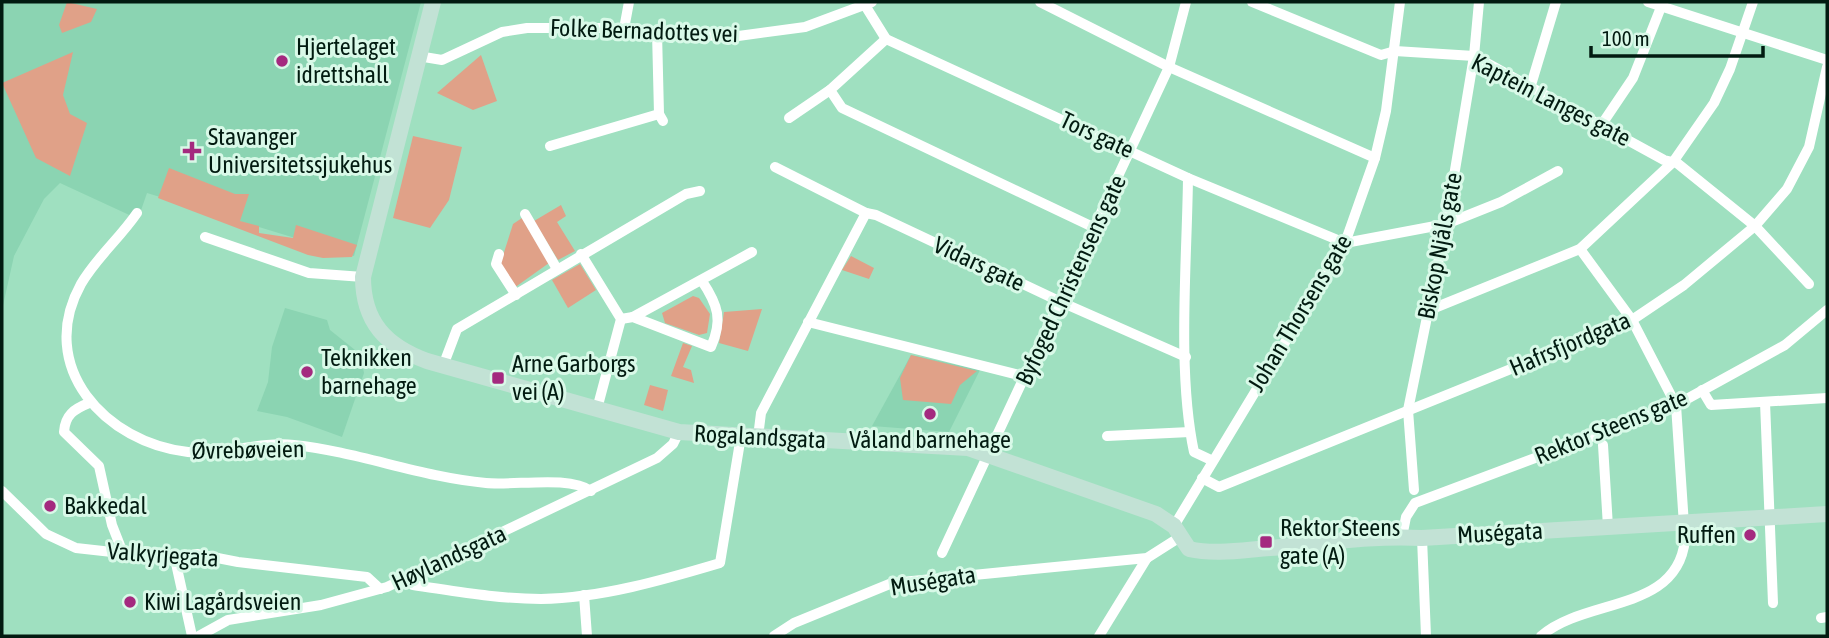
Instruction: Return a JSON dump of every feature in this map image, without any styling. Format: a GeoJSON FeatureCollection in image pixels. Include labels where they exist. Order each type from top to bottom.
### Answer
{"type":"FeatureCollection","features":[{"type":"Feature","properties":{"kind":"street"},"geometry":{"type":"LineString","coordinates":[[205,237],[309,273],[363,277],[433,2]]}},
{"type":"Feature","properties":{"kind":"street"},"geometry":{"type":"LineString","coordinates":[[624,29],[629,2]]}},
{"type":"Feature","properties":{"kind":"street"},"geometry":{"type":"LineString","coordinates":[[1040,2],[1169,67],[1375,158]]}},
{"type":"Feature","properties":{"kind":"street","name":"Byfoged Christensens gate"},"geometry":{"type":"LineString","coordinates":[[942,553],[1027,377],[1169,67],[1186,2]]}},
{"type":"Feature","properties":{"kind":"street","name":"Kaptein Langes gate"},"geometry":{"type":"LineString","coordinates":[[1252,2],[1381,55],[1395,51],[1474,56],[1673,162],[1755,226],[1809,284]]}},
{"type":"Feature","properties":{"kind":"street","name":"Johan Thorsens gate"},"geometry":{"type":"LineString","coordinates":[[1177,531],[1211,460],[1345,243],[1375,158],[1395,51],[1400,2]]}},
{"type":"Feature","properties":{"kind":"street","name":"Biskop Njåls gate"},"geometry":{"type":"LineString","coordinates":[[1415,490],[1408,410],[1446,224],[1474,56],[1479,2]]}},
{"type":"Feature","properties":{"kind":"street"},"geometry":{"type":"LineString","coordinates":[[1531,85],[1556,2]]}},
{"type":"Feature","properties":{"kind":"street"},"geometry":{"type":"LineString","coordinates":[[1648,2],[1662,4],[1827,60]]}},
{"type":"Feature","properties":{"kind":"street"},"geometry":{"type":"LineString","coordinates":[[1427,311],[1580,249],[1673,162],[1714,103],[1753,2]]}},
{"type":"Feature","properties":{"kind":"street"},"geometry":{"type":"LineString","coordinates":[[789,118],[830,90],[886,39],[866,3]]}},
{"type":"Feature","properties":{"kind":"street","name":"Folke Bernadottes vei"},"geometry":{"type":"LineString","coordinates":[[418,56],[442,60],[479,41],[515,29],[624,29],[730,37],[805,27],[866,3]]}},
{"type":"Feature","properties":{"kind":"street"},"geometry":{"type":"LineString","coordinates":[[1602,124],[1633,78],[1662,4]]}},
{"type":"Feature","properties":{"kind":"street"},"geometry":{"type":"LineString","coordinates":[[550,146],[661,118],[657,32]]}},
{"type":"Feature","properties":{"kind":"street","name":"Tors gate"},"geometry":{"type":"LineString","coordinates":[[886,39],[1188,178],[1345,243]]}},
{"type":"Feature","properties":{"kind":"street","name":"Hafrsfjordgata"},"geometry":{"type":"LineString","coordinates":[[1202,478],[1219,487],[1632,320],[1705,270],[1755,226],[1787,189],[1809,147],[1827,67]]}},
{"type":"Feature","properties":{"kind":"street"},"geometry":{"type":"LineString","coordinates":[[830,90],[849,113],[1095,228]]}},
{"type":"Feature","properties":{"kind":"street","name":"Vidars gate"},"geometry":{"type":"LineString","coordinates":[[775,167],[866,213],[876,215],[1186,357]]}},
{"type":"Feature","properties":{"kind":"street"},"geometry":{"type":"LineString","coordinates":[[1345,243],[1446,224],[1501,202],[1558,171]]}},
{"type":"Feature","properties":{"kind":"street"},"geometry":{"type":"LineString","coordinates":[[1188,178],[1186,357],[1190,432],[1194,452],[1211,460]]}},
{"type":"Feature","properties":{"kind":"street"},"geometry":{"type":"LineString","coordinates":[[443,366],[452,335],[457,330],[580,254],[686,194],[700,191]]}},
{"type":"Feature","properties":{"kind":"street","name":"Øvrebøveien"},"geometry":{"type":"LineString","coordinates":[[137,213],[87,276],[71,310],[65,342],[70,362],[89,403],[135,436],[166,449],[203,453],[291,444],[457,481],[493,484],[561,483],[591,491]]}},
{"type":"Feature","properties":{"kind":"street"},"geometry":{"type":"LineString","coordinates":[[758,437],[761,413],[866,213]]}},
{"type":"Feature","properties":{"kind":"street"},"geometry":{"type":"LineString","coordinates":[[524,214],[557,268]]}},
{"type":"Feature","properties":{"kind":"street"},"geometry":{"type":"LineString","coordinates":[[1541,636],[1564,620],[1656,590],[1667,581],[1683,558],[1685,522],[1676,405],[1632,320],[1580,249]]}},
{"type":"Feature","properties":{"kind":"street"},"geometry":{"type":"LineString","coordinates":[[621,319],[633,317],[752,251]]}},
{"type":"Feature","properties":{"kind":"street"},"geometry":{"type":"LineString","coordinates":[[499,254],[496,264],[516,295]]}},
{"type":"Feature","properties":{"kind":"street"},"geometry":{"type":"LineString","coordinates":[[580,254],[621,319],[597,409]]}},
{"type":"Feature","properties":{"kind":"street","name":"Rogalandsgata"},"geometry":{"type":"LineString","coordinates":[[363,277],[366,307],[373,321],[396,348],[443,366],[679,432],[968,448],[1156,514],[1177,531]]}},
{"type":"Feature","properties":{"kind":"street"},"geometry":{"type":"LineString","coordinates":[[633,317],[711,347],[719,323],[718,310],[702,281]]}},
{"type":"Feature","properties":{"kind":"street","name":"Rektor Steens gate"},"geometry":{"type":"LineString","coordinates":[[1402,537],[1406,517],[1415,503],[1676,405],[1785,345],[1827,310]]}},
{"type":"Feature","properties":{"kind":"street"},"geometry":{"type":"LineString","coordinates":[[808,322],[1027,377]]}},
{"type":"Feature","properties":{"kind":"street"},"geometry":{"type":"LineString","coordinates":[[1702,390],[1711,405],[1827,398]]}},
{"type":"Feature","properties":{"kind":"street"},"geometry":{"type":"LineString","coordinates":[[1765,402],[1773,603]]}},
{"type":"Feature","properties":{"kind":"street"},"geometry":{"type":"LineString","coordinates":[[89,403],[70,413],[64,432],[99,466],[112,525],[123,553]]}},
{"type":"Feature","properties":{"kind":"street","name":"Høylandsgata"},"geometry":{"type":"LineString","coordinates":[[199,636],[228,620],[321,605],[380,589],[408,578],[657,458],[673,444],[679,432]]}},
{"type":"Feature","properties":{"kind":"street"},"geometry":{"type":"LineString","coordinates":[[1107,436],[1190,432]]}},
{"type":"Feature","properties":{"kind":"street"},"geometry":{"type":"LineString","coordinates":[[408,578],[413,585],[465,593],[539,599],[584,595],[720,563],[741,436]]}},
{"type":"Feature","properties":{"kind":"street"},"geometry":{"type":"LineString","coordinates":[[1603,445],[1608,527]]}},
{"type":"Feature","properties":{"kind":"street","name":"Valkyrjegata"},"geometry":{"type":"LineString","coordinates":[[2,491],[34,525],[57,541],[76,548],[175,559],[197,554],[237,562],[367,577],[380,589]]}},
{"type":"Feature","properties":{"kind":"street","name":"Muségata"},"geometry":{"type":"LineString","coordinates":[[774,636],[794,623],[892,583],[1147,558],[1177,531],[1189,549],[1204,552],[1290,549],[1402,537],[1827,514]]}},
{"type":"Feature","properties":{"kind":"street"},"geometry":{"type":"LineString","coordinates":[[1422,538],[1426,636]]}},
{"type":"Feature","properties":{"kind":"street"},"geometry":{"type":"LineString","coordinates":[[1099,636],[1147,558]]}},
{"type":"Feature","properties":{"kind":"street"},"geometry":{"type":"LineString","coordinates":[[175,559],[192,636]]}},
{"type":"Feature","properties":{"kind":"street"},"geometry":{"type":"LineString","coordinates":[[584,595],[587,636]]}},
{"type":"Feature","properties":{"kind":"shaded area","name":"Stavanger Universitetssjukehus"},"geometry":{"type":"Polygon","coordinates":[[[2,2],[421,2],[354,256],[147,193],[138,219],[60,183],[44,199],[14,256],[2,310],[2,2]]]}},
{"type":"Feature","properties":{"kind":"shaded area"},"geometry":{"type":"Polygon","coordinates":[[[67,2],[97,9],[91,22],[62,33],[59,25],[67,2]]]}},
{"type":"Feature","properties":{"kind":"shaded area"},"geometry":{"type":"Polygon","coordinates":[[[73,52],[63,95],[70,114],[87,123],[70,176],[36,158],[2,83],[73,52]]]}},
{"type":"Feature","properties":{"kind":"shaded area"},"geometry":{"type":"Polygon","coordinates":[[[481,55],[497,101],[473,110],[437,93],[481,55]]]}},
{"type":"Feature","properties":{"kind":"shaded area"},"geometry":{"type":"Polygon","coordinates":[[[413,136],[462,147],[449,200],[430,228],[393,218],[413,136]]]}},
{"type":"Feature","properties":{"kind":"shaded area"},"geometry":{"type":"Polygon","coordinates":[[[169,168],[235,194],[249,194],[240,221],[259,226],[259,233],[293,238],[296,225],[357,245],[352,257],[323,258],[308,255],[158,198],[169,168]]]}},
{"type":"Feature","properties":{"kind":"shaded area"},"geometry":{"type":"Polygon","coordinates":[[[561,205],[566,216],[557,222],[575,251],[558,260],[534,221],[561,205]]]}},
{"type":"Feature","properties":{"kind":"shaded area"},"geometry":{"type":"Polygon","coordinates":[[[522,218],[549,263],[514,288],[500,265],[513,224],[522,218]]]}},
{"type":"Feature","properties":{"kind":"shaded area"},"geometry":{"type":"Polygon","coordinates":[[[851,256],[874,268],[869,279],[842,270],[851,256]]]}},
{"type":"Feature","properties":{"kind":"shaded area"},"geometry":{"type":"Polygon","coordinates":[[[580,264],[596,290],[568,308],[552,280],[580,264]]]}},
{"type":"Feature","properties":{"kind":"shaded area"},"geometry":{"type":"Polygon","coordinates":[[[693,296],[699,298],[710,314],[707,333],[699,335],[665,323],[662,313],[693,296]]]}},
{"type":"Feature","properties":{"kind":"shaded area"},"geometry":{"type":"Polygon","coordinates":[[[285,308],[327,320],[330,330],[360,354],[364,373],[342,437],[287,417],[257,411],[268,382],[272,347],[285,308]]]}},
{"type":"Feature","properties":{"kind":"shaded area"},"geometry":{"type":"Polygon","coordinates":[[[762,309],[748,351],[719,343],[724,312],[762,309]]]}},
{"type":"Feature","properties":{"kind":"shaded area"},"geometry":{"type":"Polygon","coordinates":[[[683,343],[692,346],[683,367],[691,370],[694,383],[671,376],[683,343]]]}},
{"type":"Feature","properties":{"kind":"shaded area"},"geometry":{"type":"Polygon","coordinates":[[[911,355],[980,370],[949,432],[872,426],[911,355]]]}},
{"type":"Feature","properties":{"kind":"shaded area"},"geometry":{"type":"Polygon","coordinates":[[[911,355],[977,371],[960,385],[951,404],[903,400],[900,378],[911,355]]]}},
{"type":"Feature","properties":{"kind":"shaded area"},"geometry":{"type":"Polygon","coordinates":[[[650,385],[668,390],[663,411],[644,405],[650,385]]]}},
{"type":"Feature","properties":{"kind":"place","name":"Hjertelaget idrettshall"},"geometry":{"type":"Point","coordinates":[282,61]}},
{"type":"Feature","properties":{"kind":"place","name":"Stavanger Universitetssjukehus"},"geometry":{"type":"Point","coordinates":[192,151]}},
{"type":"Feature","properties":{"kind":"place","name":"Teknikken barnehage"},"geometry":{"type":"Point","coordinates":[307,372]}},
{"type":"Feature","properties":{"kind":"place","name":"Arne Garborgs vei (A)"},"geometry":{"type":"Point","coordinates":[498,378]}},
{"type":"Feature","properties":{"kind":"place","name":"Våland barnehage"},"geometry":{"type":"Point","coordinates":[930,414]}},
{"type":"Feature","properties":{"kind":"place","name":"Bakkedal"},"geometry":{"type":"Point","coordinates":[50,506]}},
{"type":"Feature","properties":{"kind":"place","name":"Ruffen"},"geometry":{"type":"Point","coordinates":[1750,535]}},
{"type":"Feature","properties":{"kind":"place","name":"Rektor Steens gate (A)"},"geometry":{"type":"Point","coordinates":[1266,542]}},
{"type":"Feature","properties":{"kind":"place","name":"Kiwi Lagårdsveien"},"geometry":{"type":"Point","coordinates":[130,602]}}]}
